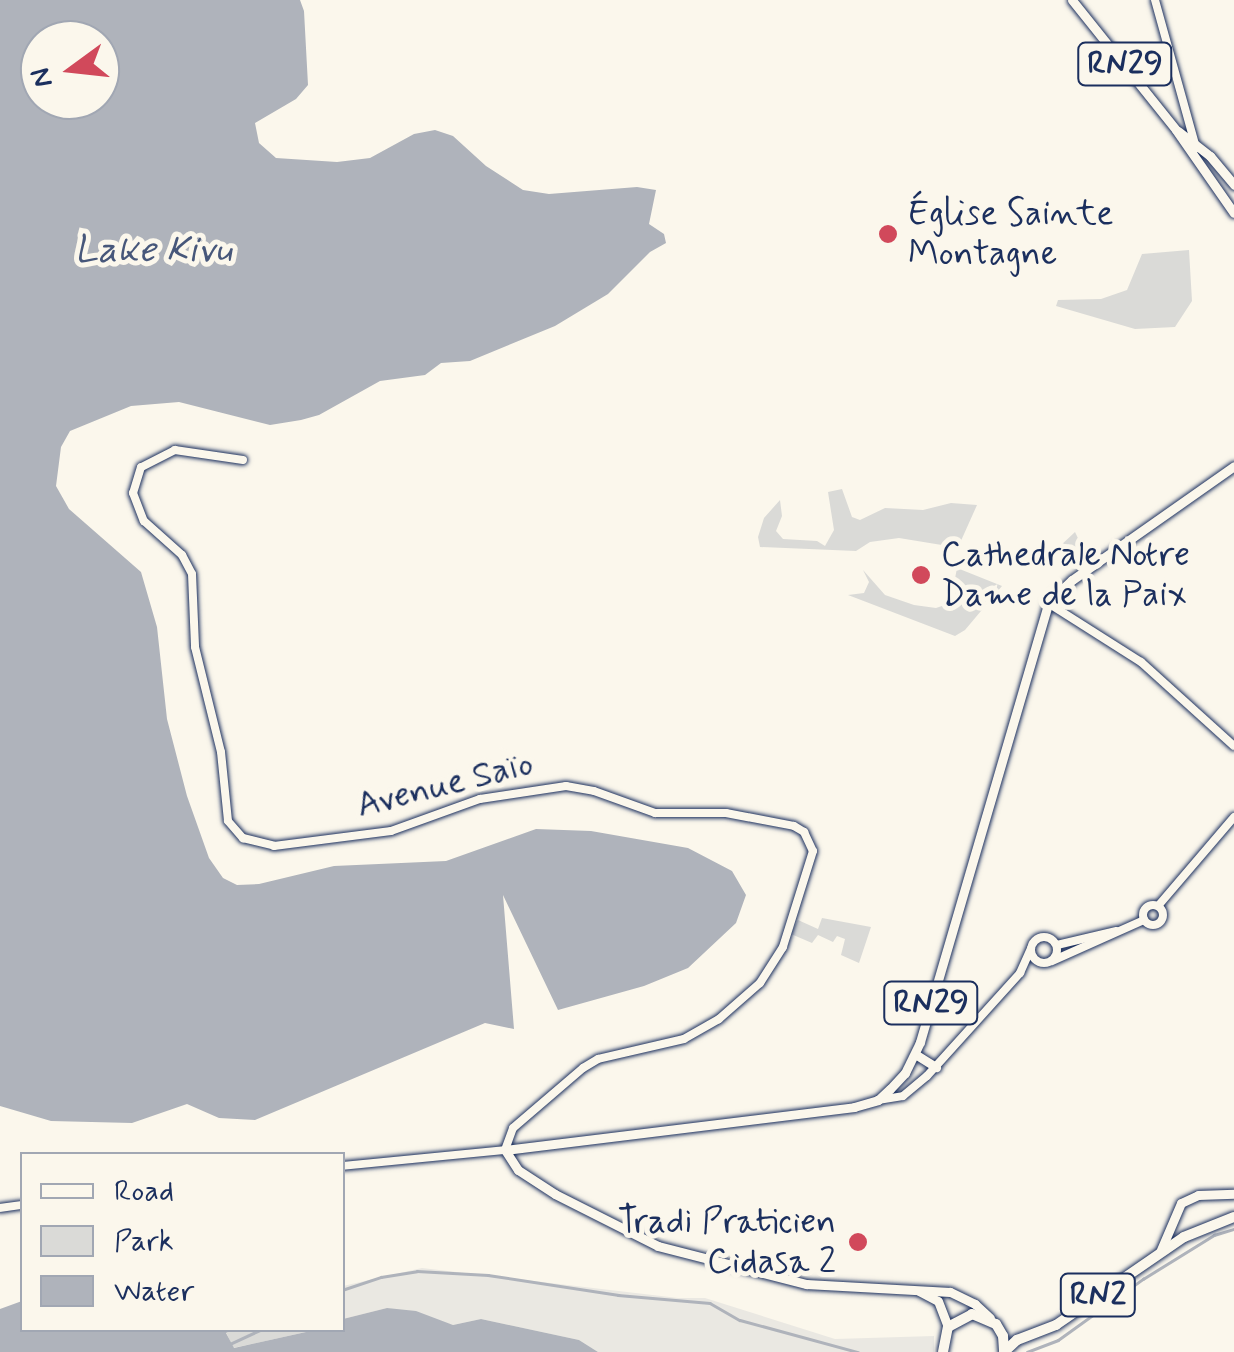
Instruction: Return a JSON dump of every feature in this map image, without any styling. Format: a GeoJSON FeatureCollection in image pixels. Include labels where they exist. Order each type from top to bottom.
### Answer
{"type":"FeatureCollection","features":[{"type":"Feature","properties":{"kind":"highway","name":"RN2"},"geometry":{"type":"LineString","coordinates":[[1004,1352],[1056,1325],[1202,1226],[1234,1217]]}},
{"type":"Feature","properties":{"kind":"highway"},"geometry":{"type":"LineString","coordinates":[[944,1352],[948,1327],[967,1314],[990,1318],[1002,1331],[1004,1352]]}},
{"type":"Feature","properties":{"kind":"highway","name":"RN2"},"geometry":{"type":"LineString","coordinates":[[1002,1331],[1034,1334]]}},
{"type":"Feature","properties":{"kind":"main road","name":"RN29"},"geometry":{"type":"LineString","coordinates":[[1072,0],[1185,140],[1189,154],[1234,213]]}},
{"type":"Feature","properties":{"kind":"main road","name":"RN29"},"geometry":{"type":"LineString","coordinates":[[1185,140],[1198,145],[1234,185]]}},
{"type":"Feature","properties":{"kind":"main road"},"geometry":{"type":"LineString","coordinates":[[1048,603],[1072,580],[1234,466]]}},
{"type":"Feature","properties":{"kind":"main road","name":"RN29"},"geometry":{"type":"LineString","coordinates":[[878,1100],[905,1073],[915,1054],[1048,603]]}},
{"type":"Feature","properties":{"kind":"main road"},"geometry":{"type":"LineString","coordinates":[[915,1054],[936,1067]]}},
{"type":"Feature","properties":{"kind":"main road"},"geometry":{"type":"LineString","coordinates":[[878,1100],[832,1110],[505,1150],[518,1170],[555,1194],[658,1246],[806,1284],[950,1292],[975,1304],[990,1318]]}},
{"type":"Feature","properties":{"kind":"main road"},"geometry":{"type":"LineString","coordinates":[[1160,1252],[1181,1203],[1198,1195],[1234,1194]]}},
{"type":"Feature","properties":{"kind":"main road"},"geometry":{"type":"LineString","coordinates":[[916,1290],[938,1301],[948,1327]]}},
{"type":"Feature","properties":{"kind":"street"},"geometry":{"type":"LineString","coordinates":[[1155,0],[1198,145],[1189,154]]}},
{"type":"Feature","properties":{"kind":"street"},"geometry":{"type":"LineString","coordinates":[[1185,140],[1186,110]]}},
{"type":"Feature","properties":{"kind":"street","name":"Avenue Saïo"},"geometry":{"type":"LineString","coordinates":[[242,460],[176,450],[141,466],[134,493],[144,521],[182,556],[192,574],[195,647],[221,752],[228,821],[242,838],[274,846],[391,831],[480,798],[566,786],[594,791],[655,813],[726,813],[780,823],[804,832],[810,840],[813,851],[798,909],[783,947],[756,987],[695,1035],[583,1068],[512,1128],[505,1150]]}},
{"type":"Feature","properties":{"kind":"street"},"geometry":{"type":"LineString","coordinates":[[1048,603],[1153,671],[1234,746]]}},
{"type":"Feature","properties":{"kind":"street"},"geometry":{"type":"LineString","coordinates":[[1144,920],[1146,908],[1158,906],[1234,817]]}},
{"type":"Feature","properties":{"kind":"street"},"geometry":{"type":"LineString","coordinates":[[1144,920],[1154,926],[1160,923],[1164,914],[1158,906]]}},
{"type":"Feature","properties":{"kind":"street"},"geometry":{"type":"LineString","coordinates":[[1020,973],[1144,920]]}},
{"type":"Feature","properties":{"kind":"street"},"geometry":{"type":"LineString","coordinates":[[878,1100],[902,1096],[936,1067],[1020,973],[1031,948],[1042,937],[1057,946],[1116,931]]}},
{"type":"Feature","properties":{"kind":"street"},"geometry":{"type":"LineString","coordinates":[[1048,962],[1057,946]]}},
{"type":"Feature","properties":{"kind":"street"},"geometry":{"type":"LineString","coordinates":[[1031,948],[1036,960],[1048,962]]}},
{"type":"Feature","properties":{"kind":"street"},"geometry":{"type":"LineString","coordinates":[[345,1166],[505,1150]]}},
{"type":"Feature","properties":{"kind":"shaded area"},"geometry":{"type":"Polygon","coordinates":[[[422,1268],[705,1298],[835,1339],[934,1336],[934,1352],[598,1352],[579,1340],[481,1319],[453,1325],[387,1308],[345,1318],[345,1286],[422,1268]]]}},
{"type":"Feature","properties":{"kind":"green space"},"geometry":{"type":"Polygon","coordinates":[[[1189,250],[1192,301],[1175,327],[1135,329],[1056,306],[1058,300],[1101,299],[1127,290],[1142,254],[1189,250]]]}},
{"type":"Feature","properties":{"kind":"green space"},"geometry":{"type":"Polygon","coordinates":[[[842,489],[852,517],[860,520],[885,508],[923,510],[951,503],[977,505],[960,543],[954,547],[899,538],[870,542],[856,551],[760,547],[758,537],[764,518],[780,500],[782,516],[776,531],[783,539],[817,541],[825,546],[834,530],[828,492],[842,489]]]}},
{"type":"Feature","properties":{"kind":"green space"},"geometry":{"type":"Polygon","coordinates":[[[1075,532],[1087,557],[1075,566],[1059,547],[1075,532]]]}},
{"type":"Feature","properties":{"kind":"green space"},"geometry":{"type":"Polygon","coordinates":[[[957,568],[1002,586],[965,630],[955,636],[848,595],[864,593],[869,582],[863,570],[885,595],[914,605],[936,608],[993,589],[952,594],[957,568]]]}},
{"type":"Feature","properties":{"kind":"green space"},"geometry":{"type":"Polygon","coordinates":[[[822,918],[871,927],[859,963],[841,955],[845,939],[837,936],[833,942],[818,935],[812,943],[791,934],[798,920],[818,929],[822,918]]]}},
{"type":"Feature","properties":{"kind":"green space"},"geometry":{"type":"Polygon","coordinates":[[[226,1332],[306,1332],[233,1348],[226,1332]]]}},
{"type":"Feature","properties":{"kind":"water","name":"Lake Kivu"},"geometry":{"type":"Polygon","coordinates":[[[0,0],[300,0],[308,85],[296,99],[255,123],[259,143],[276,158],[337,162],[370,158],[414,134],[435,130],[453,136],[486,166],[523,190],[549,194],[637,187],[656,190],[649,224],[664,234],[666,243],[650,252],[608,294],[555,326],[470,361],[441,363],[425,375],[380,381],[319,415],[270,425],[179,402],[131,406],[70,431],[61,447],[56,486],[69,509],[141,572],[157,627],[167,719],[187,796],[209,858],[223,878],[237,885],[259,884],[334,866],[446,861],[536,829],[591,831],[688,848],[732,871],[746,895],[736,923],[688,968],[644,986],[558,1010],[503,895],[514,1029],[485,1023],[255,1120],[219,1118],[187,1104],[132,1123],[51,1121],[0,1106],[0,0]]]}},
{"type":"Feature","properties":{"kind":"water"},"geometry":{"type":"Polygon","coordinates":[[[20,1302],[20,1332],[228,1332],[234,1348],[306,1332],[345,1332],[345,1318],[387,1308],[416,1311],[453,1325],[481,1319],[579,1340],[598,1352],[0,1352],[0,1309],[20,1302]]]}},
{"type":"Feature","properties":{"kind":"waterway"},"geometry":{"type":"LineString","coordinates":[[1027,1352],[1058,1340],[1143,1279],[1214,1235],[1234,1229]]}},
{"type":"Feature","properties":{"kind":"waterway"},"geometry":{"type":"LineString","coordinates":[[345,1289],[417,1271],[488,1275],[618,1295],[710,1303],[740,1320],[858,1352]]}},
{"type":"Feature","properties":{"kind":"waterway"},"geometry":{"type":"LineString","coordinates":[[230,1344],[256,1332]]}},
{"type":"Feature","properties":{"kind":"place","name":"Église Sainte Montagne"},"geometry":{"type":"Point","coordinates":[888,234]}},
{"type":"Feature","properties":{"kind":"place","name":"Cathedrale Notre Dame de la Paix"},"geometry":{"type":"Point","coordinates":[921,575]}},
{"type":"Feature","properties":{"kind":"place","name":"Tradi Praticien Cidasa 2"},"geometry":{"type":"Point","coordinates":[858,1242]}}]}
